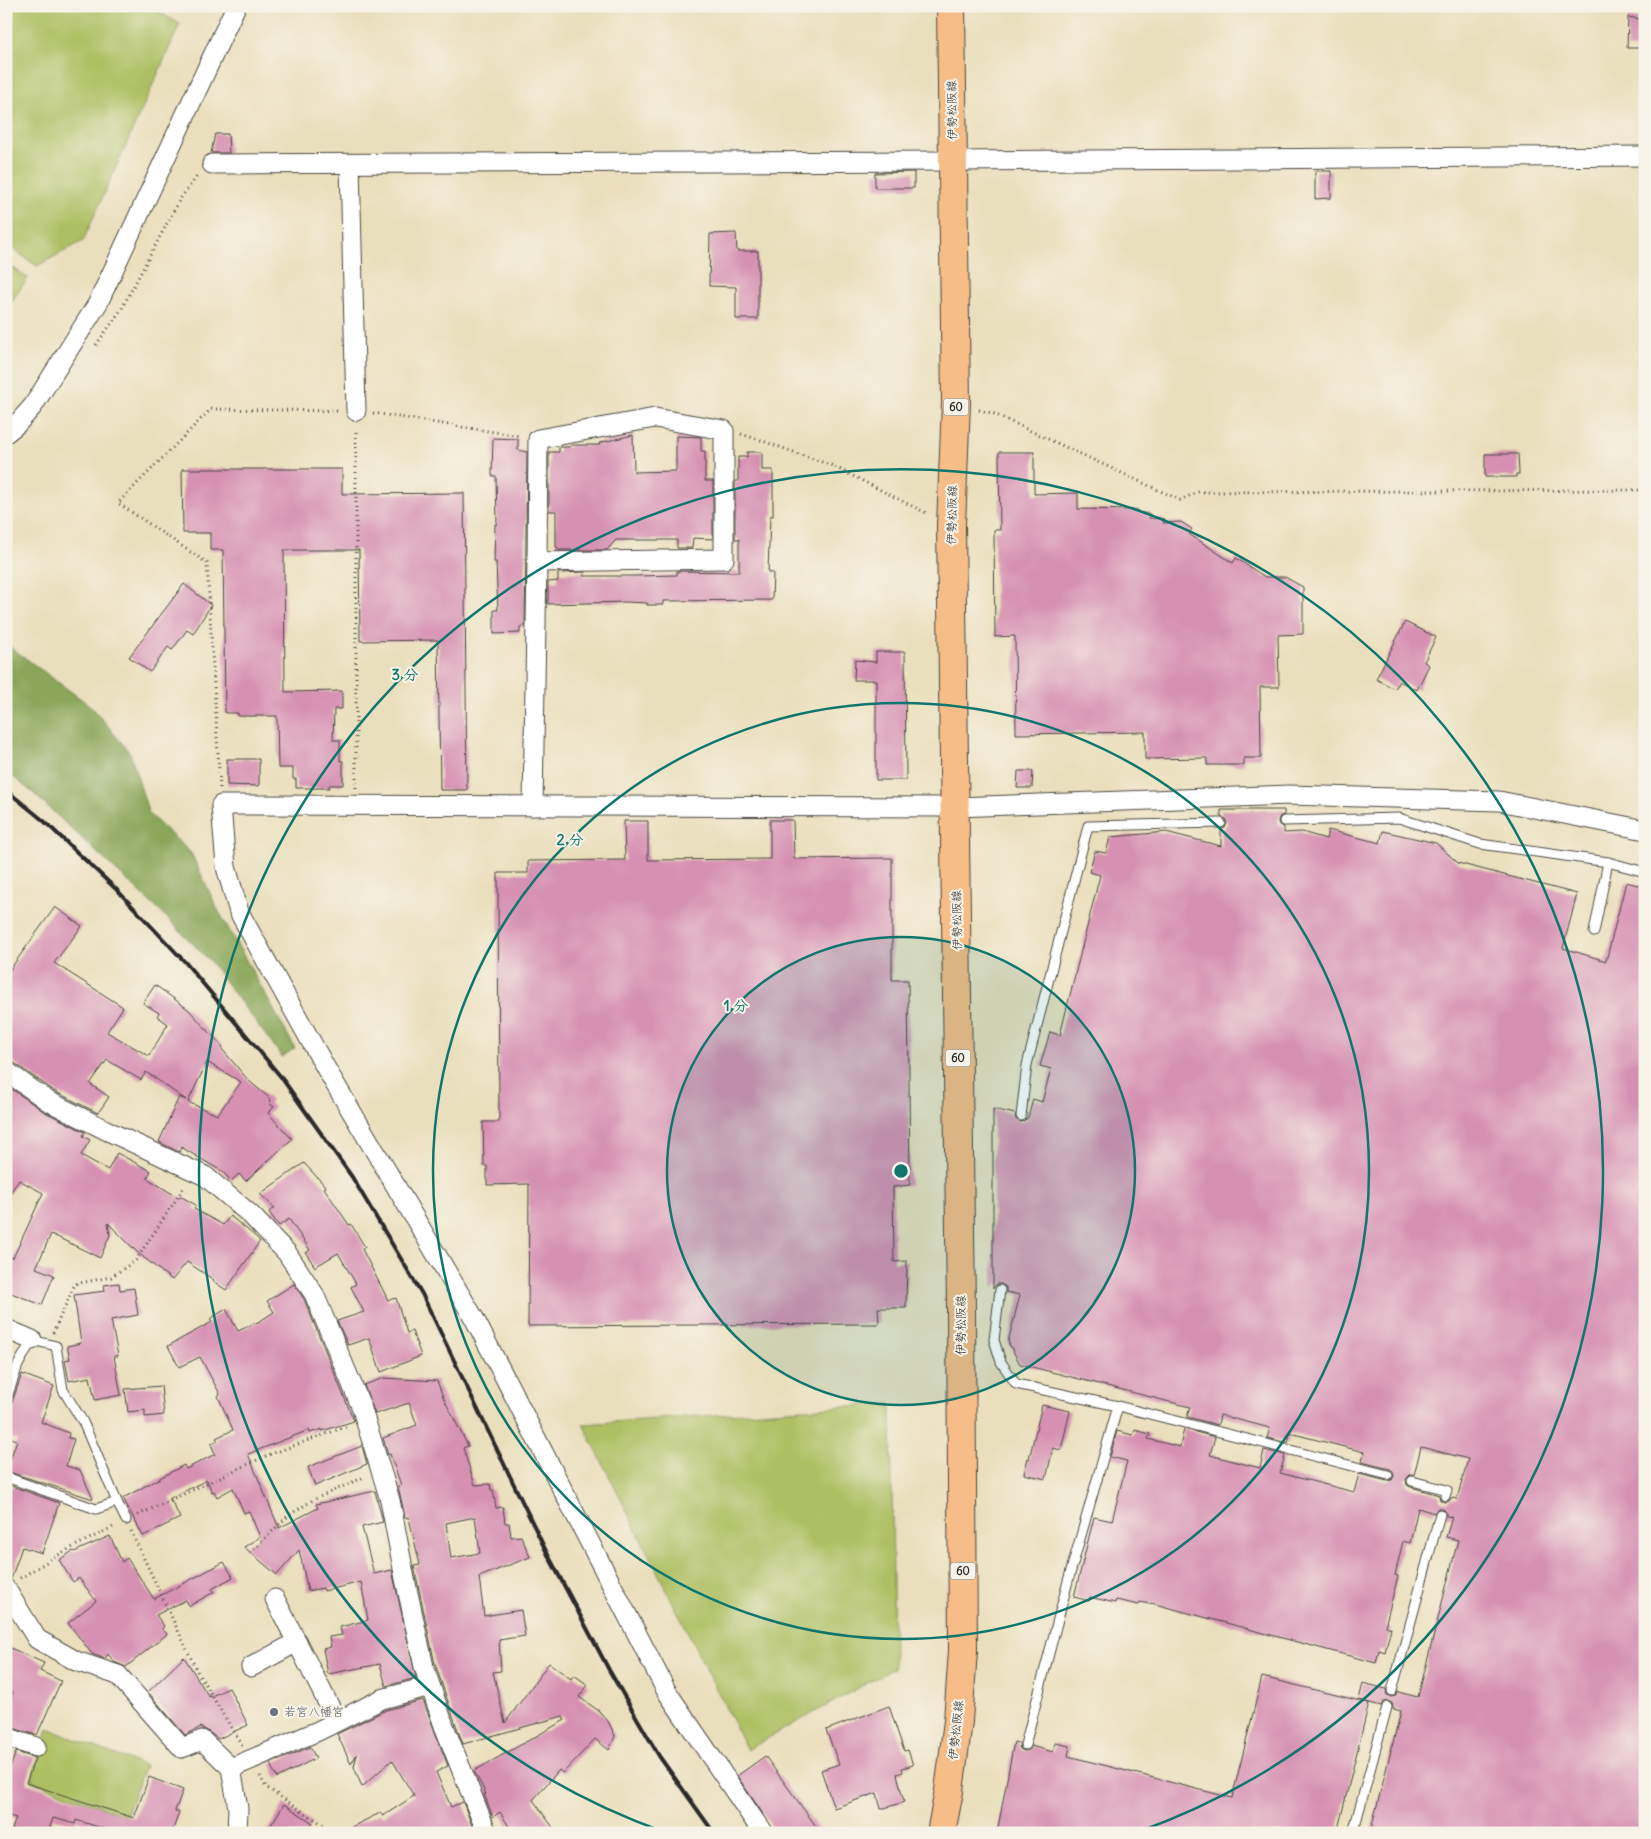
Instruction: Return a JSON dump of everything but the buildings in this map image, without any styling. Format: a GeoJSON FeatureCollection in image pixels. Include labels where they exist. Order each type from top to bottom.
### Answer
{"type":"FeatureCollection","features":[{"type":"Feature","properties":{"kind":"main road","name":"伊勢松阪線"},"geometry":{"type":"LineString","coordinates":[[941,1833],[949,1791],[958,1721],[963,1651],[956,808],[951,525],[956,403],[951,6]]}},
{"type":"Feature","properties":{"kind":"street"},"geometry":{"type":"LineString","coordinates":[[6,433],[33,406],[98,303],[226,15],[236,6]]}},
{"type":"Feature","properties":{"kind":"street"},"geometry":{"type":"LineString","coordinates":[[212,164],[1645,156]]}},
{"type":"Feature","properties":{"kind":"street"},"geometry":{"type":"LineString","coordinates":[[350,164],[356,411]]}},
{"type":"Feature","properties":{"kind":"street"},"geometry":{"type":"LineString","coordinates":[[533,806],[538,438],[655,418],[724,430],[724,559],[537,562]]}},
{"type":"Feature","properties":{"kind":"street"},"geometry":{"type":"LineString","coordinates":[[763,1833],[667,1692],[474,1318],[328,1072],[238,912],[226,867],[221,805],[956,808],[1289,795],[1499,801],[1645,830]]}},
{"type":"Feature","properties":{"kind":"street"},"geometry":{"type":"LineString","coordinates":[[6,1071],[48,1101],[194,1172],[206,1176],[251,1215],[287,1253],[314,1294],[333,1335],[366,1420],[390,1500],[424,1667],[444,1726],[487,1833]]}},
{"type":"Feature","properties":{"kind":"street"},"geometry":{"type":"LineString","coordinates":[[6,1329],[32,1340]]}},
{"type":"Feature","properties":{"kind":"street"},"geometry":{"type":"LineString","coordinates":[[10,1585],[37,1639],[76,1661],[118,1675],[182,1748],[202,1740],[231,1768],[238,1808],[237,1833]]}},
{"type":"Feature","properties":{"kind":"street"},"geometry":{"type":"LineString","coordinates":[[275,1599],[337,1721]]}},
{"type":"Feature","properties":{"kind":"street"},"geometry":{"type":"LineString","coordinates":[[251,1667],[297,1642]]}},
{"type":"Feature","properties":{"kind":"street"},"geometry":{"type":"LineString","coordinates":[[231,1768],[318,1732],[382,1699],[430,1686]]}},
{"type":"Feature","properties":{"kind":"street"},"geometry":{"type":"LineString","coordinates":[[6,1737],[36,1747]]}},
{"type":"Feature","properties":{"kind":"lane"},"geometry":{"type":"LineString","coordinates":[[1284,821],[1399,818],[1480,844],[1608,862],[1645,872]]}},
{"type":"Feature","properties":{"kind":"lane"},"geometry":{"type":"LineString","coordinates":[[1021,1116],[1027,1066],[1088,826],[1221,823]]}},
{"type":"Feature","properties":{"kind":"lane"},"geometry":{"type":"LineString","coordinates":[[1594,932],[1608,862]]}},
{"type":"Feature","properties":{"kind":"lane"},"geometry":{"type":"LineString","coordinates":[[1000,1290],[994,1340],[1001,1362],[1016,1384],[1118,1406],[1388,1475]]}},
{"type":"Feature","properties":{"kind":"lane"},"geometry":{"type":"LineString","coordinates":[[6,1400],[18,1365],[32,1340],[56,1346],[63,1390],[83,1422],[126,1520]]}},
{"type":"Feature","properties":{"kind":"lane"},"geometry":{"type":"LineString","coordinates":[[1025,1745],[1068,1580],[1118,1406]]}},
{"type":"Feature","properties":{"kind":"lane"},"geometry":{"type":"LineString","coordinates":[[6,1477],[96,1509],[117,1502]]}},
{"type":"Feature","properties":{"kind":"lane"},"geometry":{"type":"LineString","coordinates":[[1412,1481],[1447,1490],[1445,1496]]}},
{"type":"Feature","properties":{"kind":"lane"},"geometry":{"type":"LineString","coordinates":[[1392,1691],[1440,1514]]}},
{"type":"Feature","properties":{"kind":"lane"},"geometry":{"type":"LineString","coordinates":[[1352,1833],[1387,1707]]}},
{"type":"Feature","properties":{"kind":"path"},"geometry":{"type":"LineString","coordinates":[[956,403],[992,413],[1180,500],[1198,492],[1645,490]]}},
{"type":"Feature","properties":{"kind":"path"},"geometry":{"type":"LineString","coordinates":[[221,805],[207,563],[118,503],[211,409],[356,411],[538,438]]}},
{"type":"Feature","properties":{"kind":"path"},"geometry":{"type":"LineString","coordinates":[[356,411],[356,805]]}},
{"type":"Feature","properties":{"kind":"path"},"geometry":{"type":"LineString","coordinates":[[724,430],[760,440],[833,466],[951,525]]}},
{"type":"Feature","properties":{"kind":"path"},"geometry":{"type":"LineString","coordinates":[[32,1340],[52,1335],[74,1284],[111,1277],[136,1260],[194,1172]]}},
{"type":"Feature","properties":{"kind":"path"},"geometry":{"type":"LineString","coordinates":[[10,1585],[65,1551],[126,1520],[268,1455],[366,1420]]}},
{"type":"Feature","properties":{"kind":"path"},"geometry":{"type":"LineString","coordinates":[[254,1550],[289,1515],[314,1500],[381,1470]]}},
{"type":"Feature","properties":{"kind":"path"},"geometry":{"type":"LineString","coordinates":[[126,1520],[198,1673],[266,1787],[331,1830],[330,1833]]}},
{"type":"Feature","properties":{"kind":"green space"},"geometry":{"type":"Polygon","coordinates":[[[6,6],[149,6],[180,24],[83,241],[37,266],[6,244],[6,6]]]}},
{"type":"Feature","properties":{"kind":"green space"},"geometry":{"type":"Polygon","coordinates":[[[6,263],[28,278],[6,309],[6,263]]]}},
{"type":"Feature","properties":{"kind":"green space"},"geometry":{"type":"Polygon","coordinates":[[[6,644],[92,707],[130,753],[149,814],[191,853],[217,908],[295,1048],[282,1057],[209,960],[166,917],[32,792],[6,771],[6,644]]]}},
{"type":"Feature","properties":{"kind":"green space"},"geometry":{"type":"Polygon","coordinates":[[[891,1403],[894,1668],[747,1750],[583,1424],[891,1403]]]}},
{"type":"Feature","properties":{"kind":"green space"},"geometry":{"type":"Polygon","coordinates":[[[48,1729],[145,1766],[126,1816],[31,1781],[48,1729]]]}},
{"type":"Feature","properties":{"kind":"railway"},"geometry":{"type":"LineString","coordinates":[[6,790],[44,821],[118,891],[185,962],[281,1077],[352,1177],[422,1294],[547,1553],[609,1670],[659,1756],[714,1833]]}},
{"type":"Feature","properties":{"kind":"place","name":"若宮八幡宮"},"geometry":{"type":"Point","coordinates":[274,1712]}}]}
